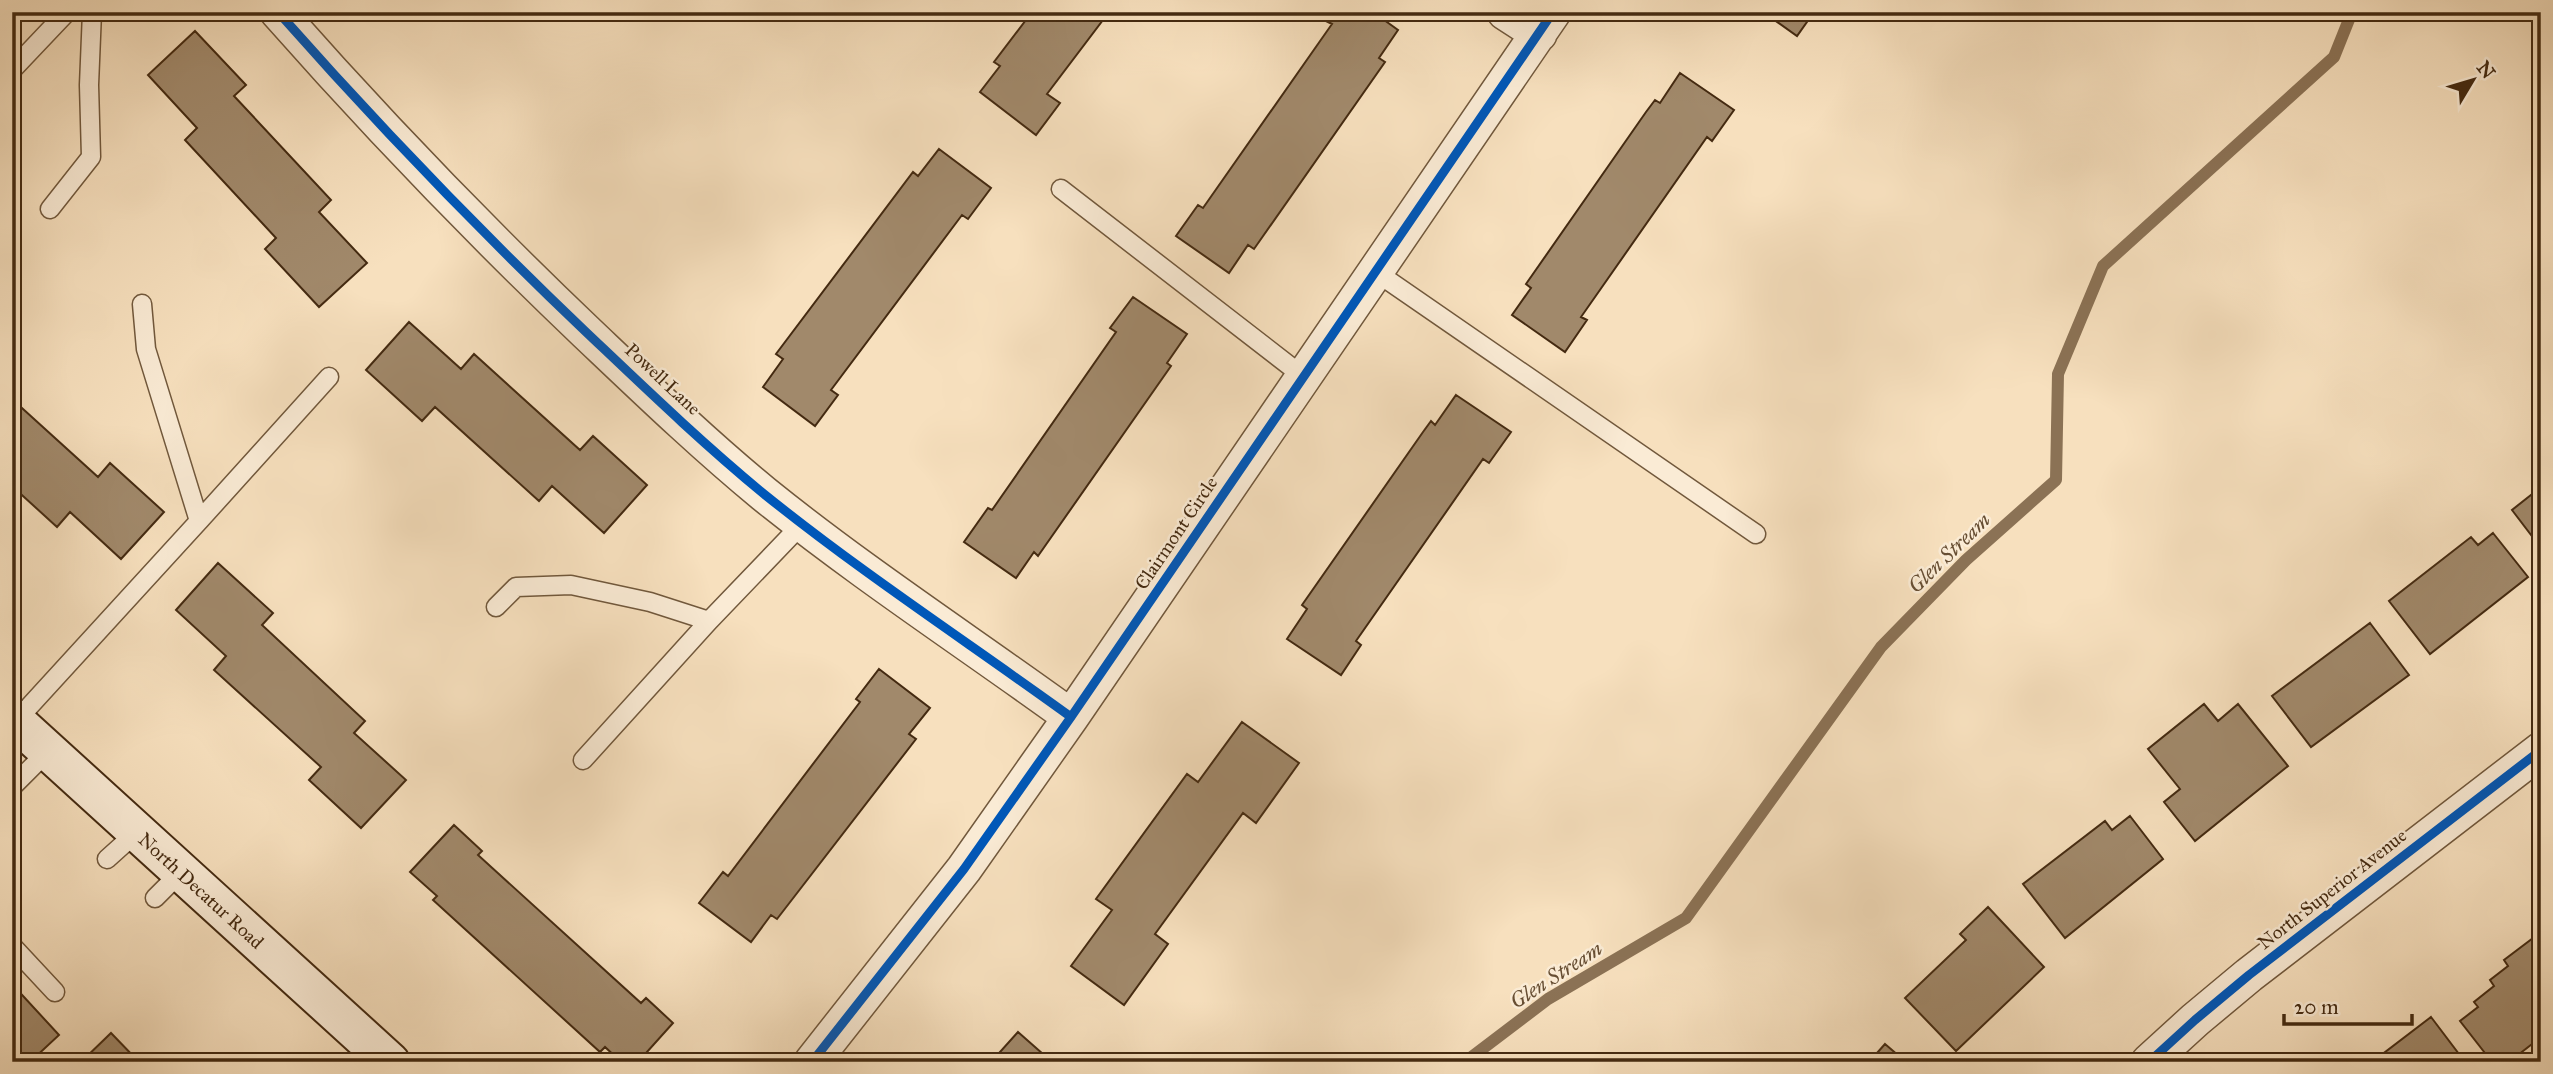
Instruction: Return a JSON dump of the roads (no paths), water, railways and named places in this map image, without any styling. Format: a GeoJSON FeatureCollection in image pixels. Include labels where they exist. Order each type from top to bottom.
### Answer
{"type":"FeatureCollection","features":[{"type":"Feature","properties":{"kind":"main road","name":"North Decatur Road"},"geometry":{"type":"LineString","coordinates":[[14,720],[137,832],[168,885],[390,1062]]}},
{"type":"Feature","properties":{"kind":"street","name":"Powell Lane"},"geometry":{"type":"LineString","coordinates":[[278,12],[394,140],[513,262],[647,390],[764,494],[902,598],[1071,717]]}},
{"type":"Feature","properties":{"kind":"street"},"geometry":{"type":"LineString","coordinates":[[1505,12],[1546,23]]}},
{"type":"Feature","properties":{"kind":"street","name":"Clairmont Circle"},"geometry":{"type":"LineString","coordinates":[[812,1062],[964,869],[1546,23]]}},
{"type":"Feature","properties":{"kind":"street","name":"North Superior Avenue"},"geometry":{"type":"LineString","coordinates":[[2149,1062],[2249,975],[2541,750]]}},
{"type":"Feature","properties":{"kind":"lane"},"geometry":{"type":"LineString","coordinates":[[12,70],[67,12]]}},
{"type":"Feature","properties":{"kind":"lane"},"geometry":{"type":"LineString","coordinates":[[50,209],[91,157],[89,85],[92,12]]}},
{"type":"Feature","properties":{"kind":"lane"},"geometry":{"type":"LineString","coordinates":[[1061,189],[1304,377]]}},
{"type":"Feature","properties":{"kind":"lane"},"geometry":{"type":"LineString","coordinates":[[1376,272],[1756,534]]}},
{"type":"Feature","properties":{"kind":"lane"},"geometry":{"type":"LineString","coordinates":[[142,304],[146,349],[199,521]]}},
{"type":"Feature","properties":{"kind":"lane"},"geometry":{"type":"LineString","coordinates":[[14,720],[328,377]]}},
{"type":"Feature","properties":{"kind":"lane"},"geometry":{"type":"LineString","coordinates":[[583,760],[709,621],[803,523]]}},
{"type":"Feature","properties":{"kind":"lane"},"geometry":{"type":"LineString","coordinates":[[496,607],[516,587],[571,585],[650,602],[709,621]]}},
{"type":"Feature","properties":{"kind":"lane"},"geometry":{"type":"LineString","coordinates":[[12,787],[48,751]]}},
{"type":"Feature","properties":{"kind":"lane"},"geometry":{"type":"LineString","coordinates":[[107,859],[137,832]]}},
{"type":"Feature","properties":{"kind":"lane"},"geometry":{"type":"LineString","coordinates":[[14,948],[55,992]]}},
{"type":"Feature","properties":{"kind":"waterway","name":"Glen Stream"},"geometry":{"type":"LineString","coordinates":[[1465,1062],[1548,999],[1686,918],[1881,647],[1966,560],[2056,480],[2058,374],[2103,266],[2334,57],[2352,12]]}}]}
